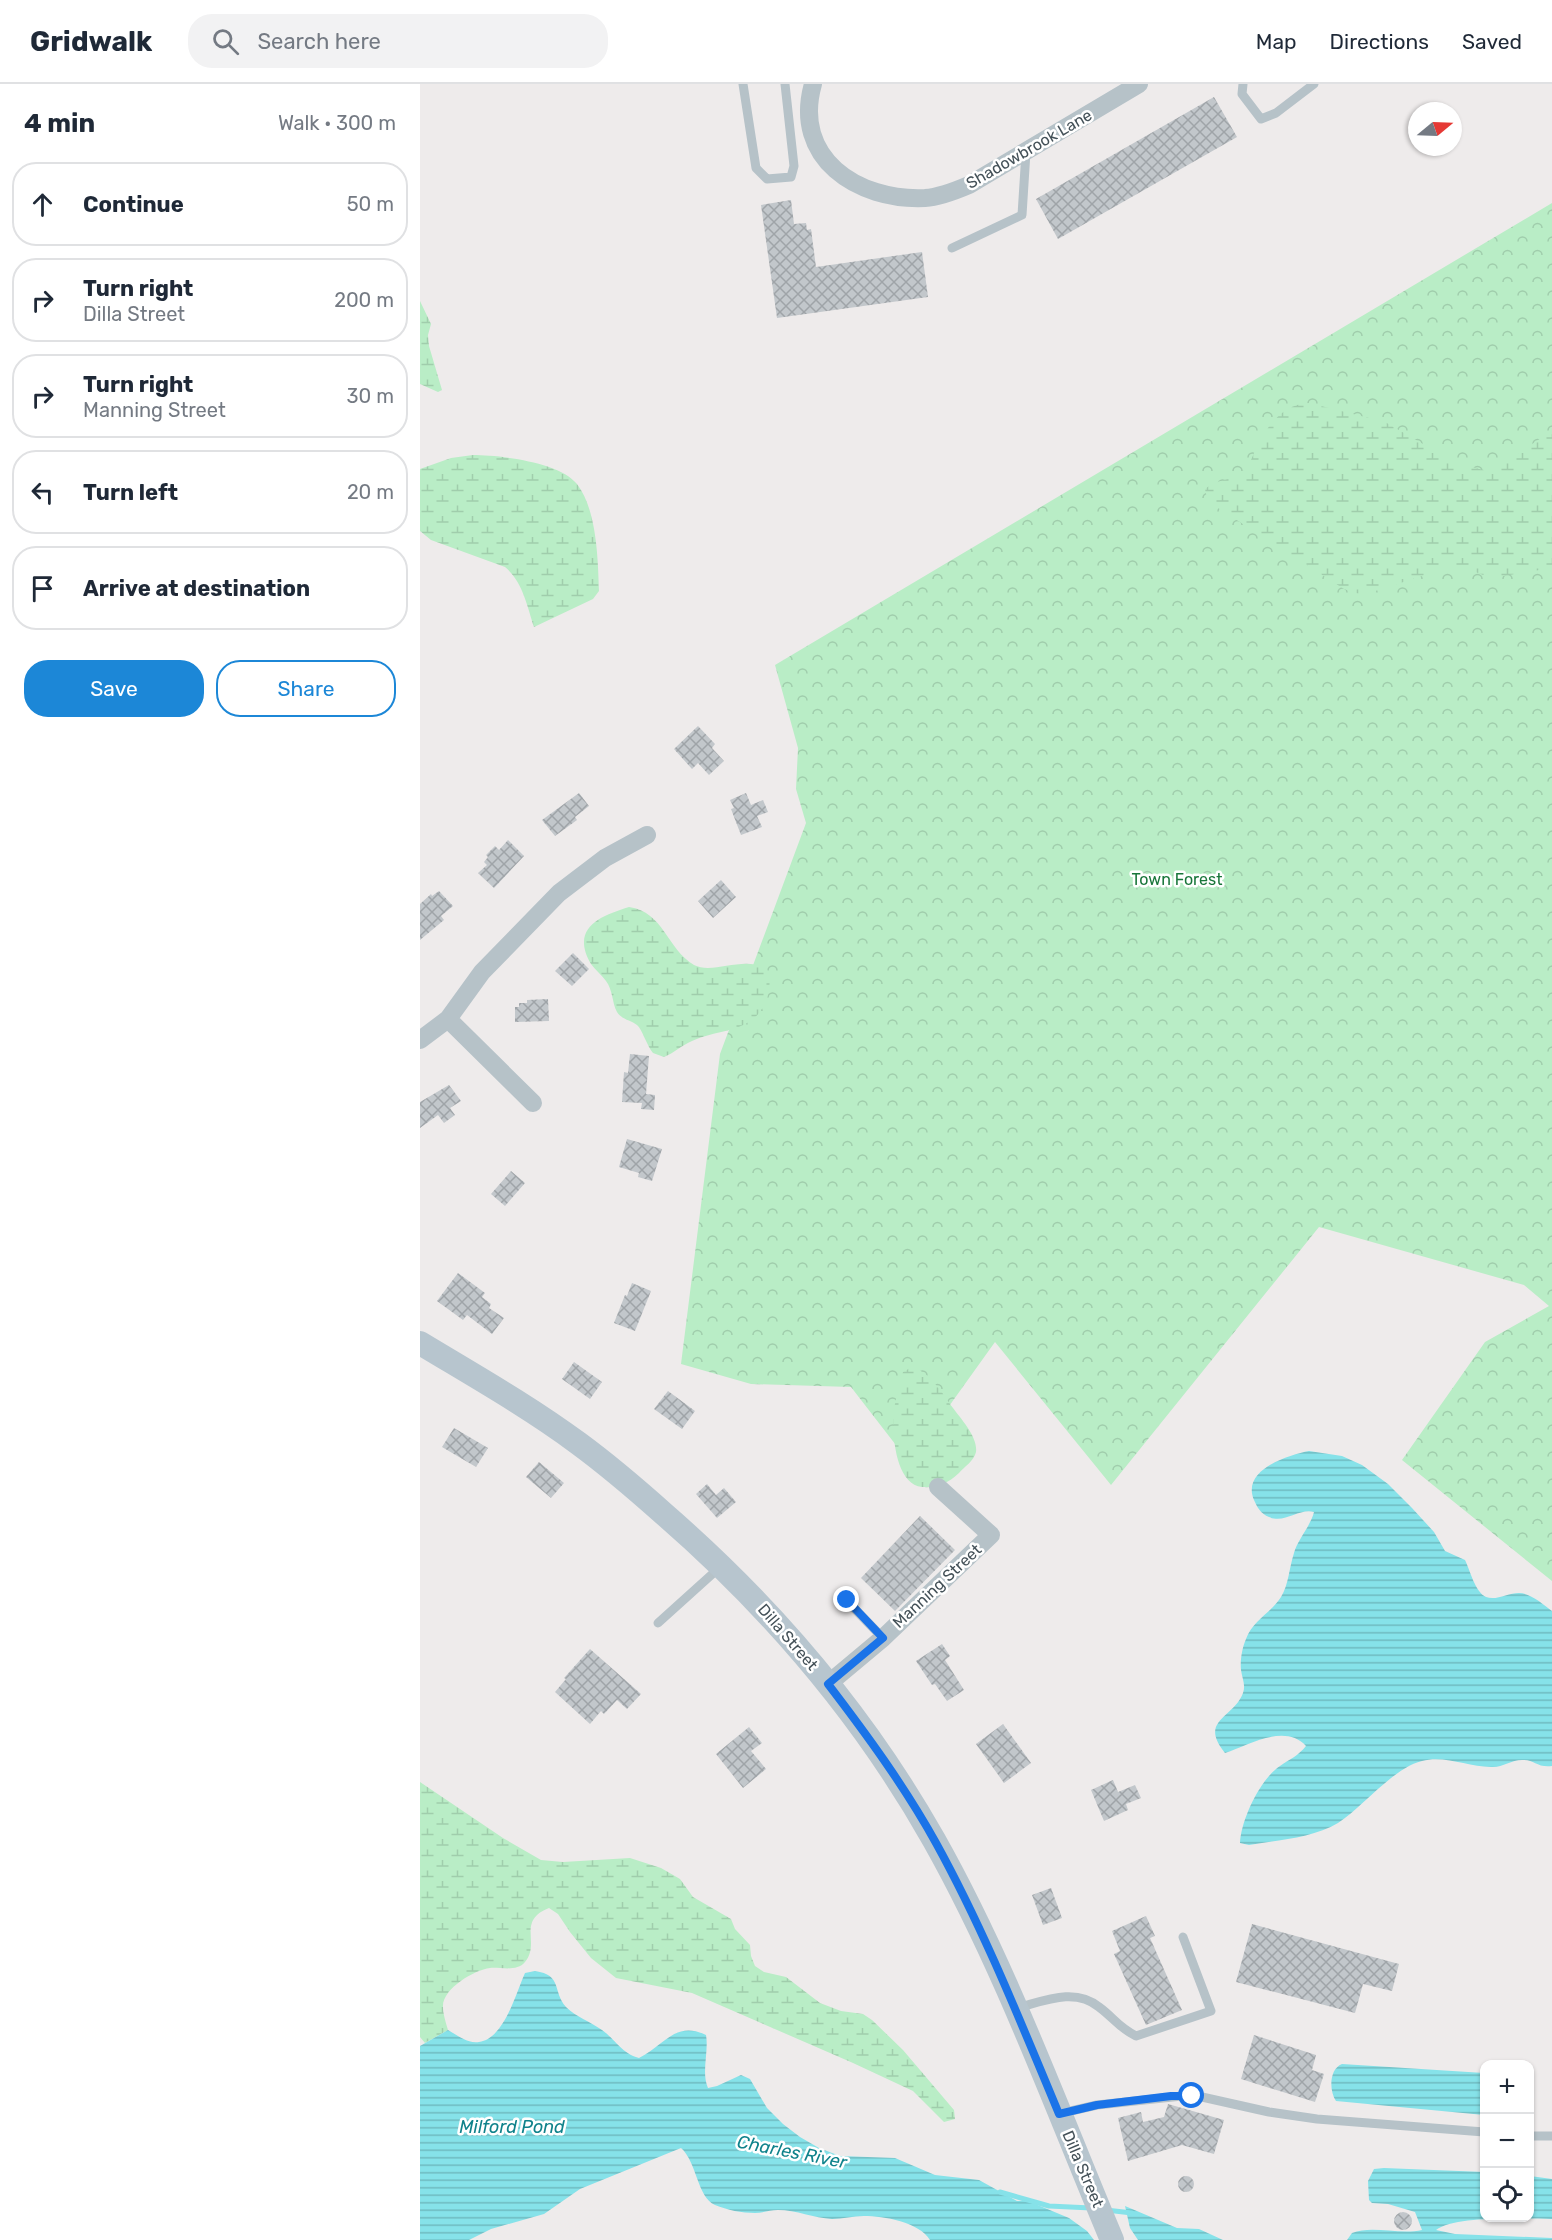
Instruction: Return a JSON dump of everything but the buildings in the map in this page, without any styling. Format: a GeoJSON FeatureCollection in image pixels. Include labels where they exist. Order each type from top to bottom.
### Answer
{"type":"FeatureCollection","features":[{"type":"Feature","properties":{"kind":"main road","name":"Dilla Street"},"geometry":{"type":"LineString","coordinates":[[420,1343],[524,1407],[583,1447],[640,1492],[721,1566],[776,1621],[828,1684],[885,1762],[931,1834],[968,1906],[1015,2009],[1109,2233]]}},
{"type":"Feature","properties":{"kind":"street","name":"Shadowbrook Lane"},"geometry":{"type":"LineString","coordinates":[[813,84],[807,111],[810,129],[820,153],[829,166],[842,177],[870,189],[900,196],[926,198],[969,185],[1139,84]]}},
{"type":"Feature","properties":{"kind":"street"},"geometry":{"type":"LineString","coordinates":[[420,1040],[448,1019],[482,972],[559,893],[605,858],[647,835]]}},
{"type":"Feature","properties":{"kind":"street"},"geometry":{"type":"LineString","coordinates":[[448,1019],[533,1103]]}},
{"type":"Feature","properties":{"kind":"street","name":"Manning Street"},"geometry":{"type":"LineString","coordinates":[[828,1684],[883,1638],[991,1535],[938,1486]]}},
{"type":"Feature","properties":{"kind":"lane"},"geometry":{"type":"LineString","coordinates":[[743,84],[756,168],[767,179],[791,177],[794,166],[785,84]]}},
{"type":"Feature","properties":{"kind":"lane"},"geometry":{"type":"LineString","coordinates":[[1243,84],[1242,94],[1261,119],[1276,113],[1314,84]]}},
{"type":"Feature","properties":{"kind":"lane"},"geometry":{"type":"LineString","coordinates":[[790,134],[810,129]]}},
{"type":"Feature","properties":{"kind":"lane"},"geometry":{"type":"LineString","coordinates":[[952,248],[1022,215],[1026,152]]}},
{"type":"Feature","properties":{"kind":"lane"},"geometry":{"type":"LineString","coordinates":[[658,1623],[721,1566]]}},
{"type":"Feature","properties":{"kind":"lane"},"geometry":{"type":"LineString","coordinates":[[847,1600],[883,1638]]}},
{"type":"Feature","properties":{"kind":"lane"},"geometry":{"type":"LineString","coordinates":[[1015,2009],[1070,1995],[1098,2005],[1121,2029],[1136,2036],[1211,2011],[1183,1937]]}},
{"type":"Feature","properties":{"kind":"lane"},"geometry":{"type":"LineString","coordinates":[[1059,2114],[1097,2105],[1182,2096],[1202,2097],[1317,2120],[1480,2132]]}},
{"type":"Feature","properties":{"kind":"lane"},"geometry":{"type":"LineString","coordinates":[[1534,2136],[1552,2136]]}},
{"type":"Feature","properties":{"kind":"green space","name":"Town Forest"},"geometry":{"type":"Polygon","coordinates":[[[1552,203],[1552,1581],[1402,1460],[1485,1342],[1549,1306],[1524,1285],[1319,1227],[1111,1485],[995,1342],[909,1462],[851,1387],[751,1384],[681,1364],[720,1054],[806,823],[796,789],[798,748],[775,665],[1552,203]]]}},
{"type":"Feature","properties":{"kind":"green space"},"geometry":{"type":"Polygon","coordinates":[[[420,301],[431,324],[428,335],[429,346],[442,390],[438,392],[420,384],[420,301]]]}},
{"type":"Feature","properties":{"kind":"green space"},"geometry":{"type":"Polygon","coordinates":[[[1309,403],[1385,422],[1454,462],[1483,470],[1504,463],[1544,436],[1552,434],[1552,568],[1491,578],[1460,566],[1450,567],[1366,594],[1355,593],[1344,589],[1215,506],[1207,498],[1205,489],[1243,471],[1271,423],[1291,407],[1309,403]]]}},
{"type":"Feature","properties":{"kind":"green space"},"geometry":{"type":"Polygon","coordinates":[[[473,455],[513,458],[543,465],[569,476],[577,484],[589,507],[595,536],[599,591],[593,599],[534,627],[520,587],[505,567],[431,540],[420,531],[420,469],[451,458],[473,455]]]}},
{"type":"Feature","properties":{"kind":"green space"},"geometry":{"type":"Polygon","coordinates":[[[629,907],[641,910],[658,923],[677,950],[694,965],[710,968],[749,964],[767,969],[769,989],[760,1012],[744,1025],[692,1041],[664,1057],[653,1053],[639,1027],[621,1017],[617,1012],[608,985],[591,964],[585,952],[584,941],[591,925],[599,919],[629,907]]]}},
{"type":"Feature","properties":{"kind":"green space"},"geometry":{"type":"Polygon","coordinates":[[[912,1367],[925,1374],[936,1384],[968,1428],[976,1446],[975,1455],[969,1464],[950,1480],[932,1487],[922,1487],[912,1483],[905,1476],[896,1452],[893,1425],[895,1404],[903,1372],[912,1367]]]}},
{"type":"Feature","properties":{"kind":"green space"},"geometry":{"type":"Polygon","coordinates":[[[420,1782],[503,1838],[541,1860],[563,1862],[630,1858],[661,1868],[680,1879],[693,1897],[731,1919],[735,1929],[750,1945],[755,1966],[764,1972],[786,1977],[820,2003],[841,2011],[863,2014],[872,2020],[903,2050],[954,2110],[955,2119],[944,2122],[913,2091],[692,1993],[616,1978],[591,1958],[558,1914],[549,1908],[539,1913],[534,1919],[531,1926],[531,1947],[525,1962],[518,1967],[490,1968],[476,1972],[453,1987],[444,2000],[443,2007],[448,2030],[425,2043],[420,2037],[420,1782]]]}},
{"type":"Feature","properties":{"kind":"water"},"geometry":{"type":"Polygon","coordinates":[[[1309,1451],[1342,1456],[1362,1465],[1388,1484],[1434,1532],[1445,1551],[1465,1560],[1476,1586],[1486,1597],[1494,1598],[1523,1593],[1552,1611],[1552,1766],[1543,1766],[1526,1760],[1495,1767],[1439,1759],[1422,1761],[1400,1771],[1348,1816],[1328,1828],[1295,1838],[1249,1845],[1240,1843],[1241,1834],[1248,1812],[1259,1790],[1273,1772],[1306,1746],[1297,1739],[1277,1736],[1225,1753],[1215,1733],[1216,1726],[1239,1701],[1243,1693],[1242,1650],[1249,1632],[1281,1597],[1286,1587],[1296,1548],[1314,1512],[1303,1512],[1281,1519],[1269,1517],[1258,1508],[1252,1489],[1254,1480],[1269,1466],[1279,1460],[1309,1451]]]}},
{"type":"Feature","properties":{"kind":"water","name":"Milford Pond"},"geometry":{"type":"Polygon","coordinates":[[[535,1971],[550,1976],[556,1984],[562,2001],[570,2011],[602,2030],[623,2050],[633,2056],[639,2058],[678,2033],[695,2031],[706,2035],[705,2076],[708,2088],[741,2075],[750,2079],[767,2108],[783,2124],[819,2148],[840,2156],[895,2158],[935,2175],[979,2180],[1017,2201],[1028,2201],[1069,2218],[1087,2231],[1094,2240],[930,2240],[910,2224],[881,2217],[860,2216],[832,2219],[785,2210],[755,2213],[735,2211],[709,2201],[704,2195],[691,2162],[681,2148],[580,2189],[544,2214],[491,2229],[469,2240],[420,2240],[420,2046],[448,2030],[471,2042],[488,2039],[508,2014],[525,1973],[535,1971]]]}},
{"type":"Feature","properties":{"kind":"water"},"geometry":{"type":"Polygon","coordinates":[[[1342,2064],[1480,2073],[1480,2115],[1336,2101],[1332,2092],[1332,2081],[1338,2067],[1342,2064]]]}},
{"type":"Feature","properties":{"kind":"water"},"geometry":{"type":"Polygon","coordinates":[[[1374,2169],[1480,2172],[1480,2220],[1446,2225],[1436,2230],[1455,2234],[1552,2238],[1552,2240],[1347,2240],[1352,2233],[1360,2231],[1422,2230],[1415,2212],[1388,2204],[1372,2203],[1369,2200],[1368,2181],[1374,2169]]]}},
{"type":"Feature","properties":{"kind":"water"},"geometry":{"type":"Polygon","coordinates":[[[1534,2177],[1552,2179],[1552,2219],[1534,2219],[1534,2177]]]}},
{"type":"Feature","properties":{"kind":"water"},"geometry":{"type":"Polygon","coordinates":[[[1125,2206],[1177,2228],[1199,2229],[1223,2240],[1138,2240],[1130,2228],[1125,2206]]]}},
{"type":"Feature","properties":{"kind":"waterway","name":"Charles River"},"geometry":{"type":"LineString","coordinates":[[1000,2192],[1049,2206],[1091,2208]]}},
{"type":"Feature","properties":{"kind":"waterway","name":"Charles River"},"geometry":{"type":"LineString","coordinates":[[1106,2210],[1132,2213]]}},
{"type":"Feature","properties":{"kind":"route"},"geometry":{"type":"LineString","coordinates":[[847,1600],[883,1638],[828,1684],[890,1770],[936,1842],[984,1939],[1059,2114],[1097,2105],[1171,2096],[1192,2096]]}}]}
